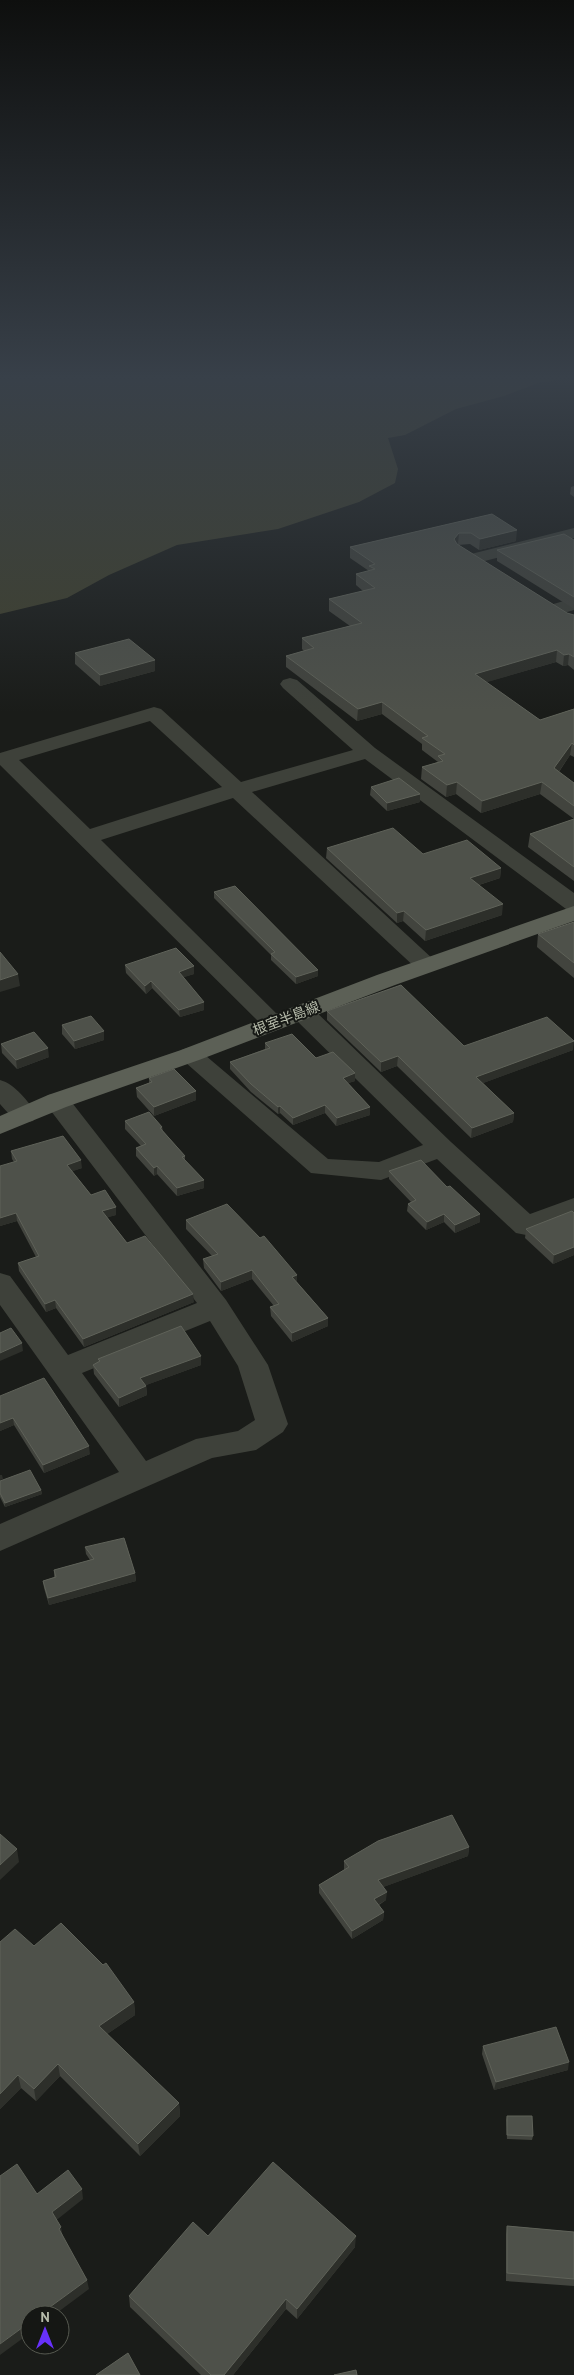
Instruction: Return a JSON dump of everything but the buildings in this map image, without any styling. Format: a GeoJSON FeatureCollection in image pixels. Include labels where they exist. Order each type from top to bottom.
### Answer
{"type":"FeatureCollection","features":[{"type":"Feature","properties":{"kind":"main road","name":"根室半島線"},"geometry":{"type":"LineString","coordinates":[[0,1126],[57,1101],[190,1055],[426,965],[574,913]]}},
{"type":"Feature","properties":{"kind":"street"},"geometry":{"type":"LineString","coordinates":[[501,573],[470,554],[574,533]]}},
{"type":"Feature","properties":{"kind":"street"},"geometry":{"type":"LineString","coordinates":[[541,599],[566,607],[574,619]]}},
{"type":"Feature","properties":{"kind":"street"},"geometry":{"type":"LineString","coordinates":[[290,684],[368,752],[574,904]]}},
{"type":"Feature","properties":{"kind":"street"},"geometry":{"type":"LineString","coordinates":[[274,1023],[5,758],[154,713],[426,965]]}},
{"type":"Feature","properties":{"kind":"street"},"geometry":{"type":"LineString","coordinates":[[86,837],[235,790],[368,752]]}},
{"type":"Feature","properties":{"kind":"street"},"geometry":{"type":"LineString","coordinates":[[302,1012],[441,1148],[526,1226],[574,1207]]}},
{"type":"Feature","properties":{"kind":"street"},"geometry":{"type":"LineString","coordinates":[[190,1055],[321,1166],[381,1172],[441,1148]]}},
{"type":"Feature","properties":{"kind":"street"},"geometry":{"type":"LineString","coordinates":[[0,1088],[24,1115]]}},
{"type":"Feature","properties":{"kind":"street"},"geometry":{"type":"LineString","coordinates":[[0,1538],[207,1447],[244,1442],[272,1424],[253,1365],[216,1307],[57,1101]]}},
{"type":"Feature","properties":{"kind":"street"},"geometry":{"type":"LineString","coordinates":[[0,1283],[140,1477]]}},
{"type":"Feature","properties":{"kind":"street"},"geometry":{"type":"LineString","coordinates":[[62,1369],[216,1307]]}},
{"type":"Feature","properties":{"kind":"shaded area"},"geometry":{"type":"Polygon","coordinates":[[[0,491],[380,491],[359,502],[278,529],[177,545],[109,575],[67,598],[0,614],[0,491]]]}}]}
